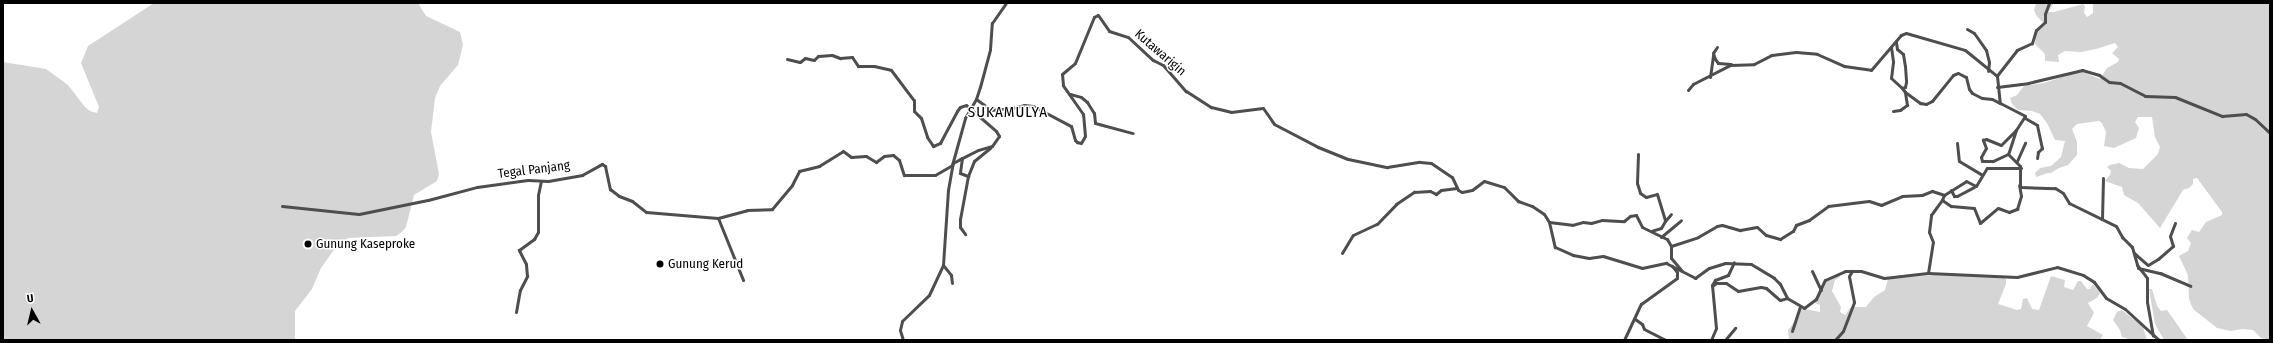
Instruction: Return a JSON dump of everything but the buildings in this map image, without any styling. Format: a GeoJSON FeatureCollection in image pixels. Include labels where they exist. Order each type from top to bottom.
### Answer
{"type":"FeatureCollection","features":[{"type":"Feature","properties":{"kind":"street"},"geometry":{"type":"LineString","coordinates":[[903,340],[900,328],[902,321],[929,295],[943,265],[946,243],[945,213],[952,165],[963,125],[976,99],[987,61],[992,23],[1006,3]]}},
{"type":"Feature","properties":{"kind":"street"},"geometry":{"type":"LineString","coordinates":[[2000,103],[1997,87],[1997,76],[2017,50],[2032,43],[2036,30],[2045,22],[2045,14],[2050,3]]}},
{"type":"Feature","properties":{"kind":"street","name":"Kutawarigin"},"geometry":{"type":"LineString","coordinates":[[976,99],[991,110],[1024,105],[1033,106],[1071,126],[1075,140],[1079,143],[1085,136],[1083,114],[1063,85],[1062,74],[1075,63],[1094,17],[1096,15],[1100,15],[1110,31],[1128,37],[1153,60],[1163,65],[1186,91],[1211,107],[1236,112],[1263,108],[1276,125],[1318,147],[1348,159],[1390,167],[1420,162],[1431,163],[1452,177],[1457,188]]}},
{"type":"Feature","properties":{"kind":"street"},"geometry":{"type":"LineString","coordinates":[[1967,29],[1974,34],[1986,50],[1989,62],[1988,71]]}},
{"type":"Feature","properties":{"kind":"street"},"geometry":{"type":"LineString","coordinates":[[1713,55],[1718,63],[1749,65],[1772,55],[1804,52],[1817,54],[1844,66],[1868,71],[1876,66],[1902,34],[1906,32],[1930,41],[1960,48],[1988,71],[1997,76]]}},
{"type":"Feature","properties":{"kind":"street"},"geometry":{"type":"LineString","coordinates":[[1896,42],[1897,49],[1903,54],[1905,66],[1906,82],[1905,87],[1902,88]]}},
{"type":"Feature","properties":{"kind":"street"},"geometry":{"type":"LineString","coordinates":[[1710,77],[1714,50],[1718,47]]}},
{"type":"Feature","properties":{"kind":"street"},"geometry":{"type":"LineString","coordinates":[[1891,47],[1893,62],[1892,78],[1905,92],[1920,103],[1930,103],[1945,87],[1953,75],[1958,73],[1966,77],[1969,89],[1972,93],[1982,98],[1992,99],[2011,111],[2024,115],[2025,118],[2037,125],[2042,148],[2038,152],[2037,158]]}},
{"type":"Feature","properties":{"kind":"street"},"geometry":{"type":"LineString","coordinates":[[787,59],[800,62],[805,58],[814,60],[818,56],[832,55],[840,58],[852,57],[858,66],[874,66],[891,70],[914,100],[914,111],[921,118],[927,137],[933,146],[940,143],[945,137],[960,107],[966,105],[996,131],[999,137],[974,161],[968,176],[960,219],[960,227],[965,234]]}},
{"type":"Feature","properties":{"kind":"street"},"geometry":{"type":"LineString","coordinates":[[1688,90],[1693,84],[1734,64]]}},
{"type":"Feature","properties":{"kind":"street"},"geometry":{"type":"LineString","coordinates":[[1997,87],[2028,83],[2082,70],[2094,73],[2109,82],[2120,83],[2145,96],[2175,97],[2222,116],[2246,114],[2255,119],[2270,134]]}},
{"type":"Feature","properties":{"kind":"street"},"geometry":{"type":"LineString","coordinates":[[1893,111],[1900,110],[1907,106],[1905,92]]}},
{"type":"Feature","properties":{"kind":"street"},"geometry":{"type":"LineString","coordinates":[[1068,94],[1081,97],[1087,102],[1093,111],[1095,124],[1133,133]]}},
{"type":"Feature","properties":{"kind":"street"},"geometry":{"type":"LineString","coordinates":[[2016,130],[2008,154],[1993,160],[1982,161],[1981,157],[1986,148],[1983,140],[1986,139],[2001,145],[2016,130],[2025,118]]}},
{"type":"Feature","properties":{"kind":"street"},"geometry":{"type":"LineString","coordinates":[[1957,143],[1959,161],[1982,175]]}},
{"type":"Feature","properties":{"kind":"street"},"geometry":{"type":"LineString","coordinates":[[2017,161],[2025,143]]}},
{"type":"Feature","properties":{"kind":"street"},"geometry":{"type":"LineString","coordinates":[[952,165],[978,150],[990,147]]}},
{"type":"Feature","properties":{"kind":"street","name":"Tegal Panjang"},"geometry":{"type":"LineString","coordinates":[[282,206],[359,214],[428,200],[477,187],[541,181],[582,174],[603,164],[610,190],[619,196],[632,201],[646,212],[718,218],[747,210],[772,209],[792,185],[799,171],[819,166],[839,152],[846,152],[852,157],[866,156],[876,162],[884,156],[893,155],[899,160],[903,174],[906,176],[935,175],[952,165]]}},
{"type":"Feature","properties":{"kind":"street"},"geometry":{"type":"LineString","coordinates":[[1638,154],[1637,183],[1640,193],[1646,197],[1656,194],[1665,221]]}},
{"type":"Feature","properties":{"kind":"street"},"geometry":{"type":"LineString","coordinates":[[1942,200],[1951,206],[1974,208],[1980,222],[1998,208],[2009,212],[2017,209],[2021,196],[2019,186],[2021,168],[2017,161],[2008,154]]}},
{"type":"Feature","properties":{"kind":"street"},"geometry":{"type":"LineString","coordinates":[[962,158],[960,173],[968,176]]}},
{"type":"Feature","properties":{"kind":"street"},"geometry":{"type":"LineString","coordinates":[[1951,190],[1955,196],[1974,187],[1987,168],[2021,168]]}},
{"type":"Feature","properties":{"kind":"street"},"geometry":{"type":"LineString","coordinates":[[2102,219],[2103,178]]}},
{"type":"Feature","properties":{"kind":"street"},"geometry":{"type":"LineString","coordinates":[[516,312],[520,290],[526,279],[527,271],[525,262],[519,250],[534,239],[539,228],[538,195],[541,181]]}},
{"type":"Feature","properties":{"kind":"street"},"geometry":{"type":"LineString","coordinates":[[1928,273],[1933,242],[1929,232],[1930,215],[1942,200],[1944,195],[1951,190],[1966,181],[1974,187]]}},
{"type":"Feature","properties":{"kind":"street"},"geometry":{"type":"LineString","coordinates":[[1342,253],[1353,235],[1377,224],[1396,204],[1414,192],[1430,191],[1436,194],[1441,190],[1457,188],[1459,192],[1465,192],[1472,190],[1484,182],[1491,182],[1506,188],[1518,201],[1539,210],[1550,222],[1556,248],[1573,255],[1589,258],[1603,256],[1642,268],[1669,264],[1691,277],[1698,277],[1709,268],[1734,262],[1751,264],[1768,274],[1780,284],[1787,298],[1800,307],[1807,308],[1821,290],[1825,280],[1829,277],[1852,271],[1861,271],[1884,278],[1928,273],[2017,277],[2030,275],[2051,268],[2063,268],[2094,282],[2106,298],[2126,309],[2159,340]]}},
{"type":"Feature","properties":{"kind":"street"},"geometry":{"type":"LineString","coordinates":[[2019,186],[2031,188],[2055,188],[2063,193],[2070,203],[2116,226],[2134,253],[2148,264],[2158,259],[2173,246],[2170,236],[2176,222]]}},
{"type":"Feature","properties":{"kind":"street"},"geometry":{"type":"LineString","coordinates":[[1671,246],[1698,237],[1722,225],[1735,230],[1757,227],[1766,236],[1780,239],[1793,230],[1796,225],[1809,220],[1828,206],[1869,201],[1881,205],[1902,196],[1922,195],[1932,191],[1944,195]]}},
{"type":"Feature","properties":{"kind":"street"},"geometry":{"type":"LineString","coordinates":[[1649,231],[1661,228],[1671,214]]}},
{"type":"Feature","properties":{"kind":"street"},"geometry":{"type":"LineString","coordinates":[[1550,222],[1565,226],[1586,221],[1594,223],[1602,220],[1621,221],[1633,215],[1637,216],[1642,227],[1668,240],[1671,246],[1671,258],[1683,272]]}},
{"type":"Feature","properties":{"kind":"street"},"geometry":{"type":"LineString","coordinates":[[718,218],[743,280]]}},
{"type":"Feature","properties":{"kind":"street"},"geometry":{"type":"LineString","coordinates":[[1662,237],[1681,220]]}},
{"type":"Feature","properties":{"kind":"street"},"geometry":{"type":"LineString","coordinates":[[2134,253],[2138,268],[2146,278],[2147,302],[2153,335]]}},
{"type":"Feature","properties":{"kind":"street"},"geometry":{"type":"LineString","coordinates":[[1711,340],[1716,328],[1711,288],[1715,280],[1728,275],[1734,262]]}},
{"type":"Feature","properties":{"kind":"street"},"geometry":{"type":"LineString","coordinates":[[1624,340],[1641,304],[1677,278],[1677,272],[1669,264]]}},
{"type":"Feature","properties":{"kind":"street"},"geometry":{"type":"LineString","coordinates":[[943,265],[950,275],[952,283]]}},
{"type":"Feature","properties":{"kind":"street"},"geometry":{"type":"LineString","coordinates":[[2138,268],[2160,273],[2190,286]]}},
{"type":"Feature","properties":{"kind":"street"},"geometry":{"type":"LineString","coordinates":[[1812,271],[1821,290]]}},
{"type":"Feature","properties":{"kind":"street"},"geometry":{"type":"LineString","coordinates":[[1835,340],[1843,331],[1854,302],[1849,276],[1852,271]]}},
{"type":"Feature","properties":{"kind":"street"},"geometry":{"type":"LineString","coordinates":[[1711,288],[1714,284],[1722,283],[1737,291],[1761,287],[1766,288],[1780,300],[1787,298]]}},
{"type":"Feature","properties":{"kind":"street"},"geometry":{"type":"LineString","coordinates":[[1792,331],[1800,307]]}},
{"type":"Feature","properties":{"kind":"street"},"geometry":{"type":"LineString","coordinates":[[1634,319],[1642,324],[1644,329],[1666,340]]}},
{"type":"Feature","properties":{"kind":"street"},"geometry":{"type":"LineString","coordinates":[[1725,340],[1735,328]]}},
{"type":"Feature","properties":{"kind":"shaded area"},"geometry":{"type":"Polygon","coordinates":[[[154,3],[418,3],[426,16],[460,32],[463,45],[458,65],[440,86],[435,98],[431,132],[439,174],[437,181],[414,195],[406,227],[402,232],[396,236],[348,238],[333,251],[321,268],[312,289],[295,311],[295,340],[3,340],[3,62],[46,69],[68,85],[85,107],[90,111],[97,113],[99,107],[81,63],[88,46],[154,3]]]}},
{"type":"Feature","properties":{"kind":"shaded area"},"geometry":{"type":"Polygon","coordinates":[[[2036,3],[2054,3],[2048,12],[2054,12],[2083,4],[2085,6],[2084,13],[2087,17],[2093,13],[2093,3],[2270,3],[2270,340],[2261,338],[2253,330],[2242,329],[2231,331],[2217,328],[2193,309],[2189,299],[2188,275],[2179,256],[2188,251],[2191,243],[2187,238],[2192,230],[2199,232],[2206,222],[2222,215],[2222,212],[2197,178],[2193,179],[2193,184],[2189,188],[2183,190],[2160,228],[2138,203],[2124,195],[2122,187],[2105,181],[2110,175],[2111,171],[2107,167],[2110,165],[2119,163],[2129,168],[2143,169],[2158,154],[2160,147],[2155,137],[2152,117],[2138,117],[2135,122],[2139,128],[2136,138],[2114,148],[2104,146],[2106,132],[2102,123],[2099,121],[2077,124],[2072,129],[2077,142],[2077,155],[2068,165],[2051,173],[2036,177],[2035,173],[2040,168],[2051,166],[2061,157],[2065,141],[2055,140],[2047,123],[2040,114],[2032,111],[2018,110],[2012,104],[2010,98],[2017,95],[2024,86],[2044,83],[2080,71],[2100,79],[2107,68],[2118,62],[2119,59],[2112,53],[2118,47],[2115,43],[2081,52],[2065,51],[2058,55],[2059,62],[2045,61],[2045,54],[2035,44],[2036,33],[2043,23],[2036,15],[2034,10],[2036,3]]]}},
{"type":"Feature","properties":{"kind":"shaded area"},"geometry":{"type":"Polygon","coordinates":[[[1839,275],[1840,277],[1835,280],[1832,291],[1841,307],[1840,312],[1845,315],[1851,307],[1866,307],[1874,297],[1885,290],[1888,279],[1934,275],[2001,277],[2006,279],[2006,284],[1998,304],[2017,310],[2021,309],[2023,299],[2027,298],[2032,309],[2039,310],[2051,276],[2065,280],[2064,287],[2073,290],[2078,281],[2081,281],[2087,289],[2090,289],[2093,284],[2100,293],[2097,298],[2088,303],[2094,313],[2087,326],[2103,335],[2100,340],[1789,340],[1788,330],[1793,324],[1800,308],[1820,312],[1820,305],[1815,303],[1823,286],[1826,281],[1839,275]]]}},
{"type":"Feature","properties":{"kind":"shaded area"},"geometry":{"type":"Polygon","coordinates":[[[2149,289],[2152,289],[2157,306],[2161,311],[2167,310],[2188,340],[2164,340],[2155,324],[2149,289]]]}},
{"type":"Feature","properties":{"kind":"shaded area"},"geometry":{"type":"Polygon","coordinates":[[[2122,310],[2143,327],[2147,340],[2132,340],[2122,337],[2120,330],[2113,320],[2117,312],[2122,310]]]}},
{"type":"Feature","properties":{"kind":"place","name":"Gunung Kaseproke"},"geometry":{"type":"Point","coordinates":[308,244]}},
{"type":"Feature","properties":{"kind":"place","name":"Gunung Kerud"},"geometry":{"type":"Point","coordinates":[660,264]}},
{"type":"Feature","properties":{"kind":"district","name":"SUKAMULYA"},"geometry":{"type":"Point","coordinates":[1008,113]}}]}
